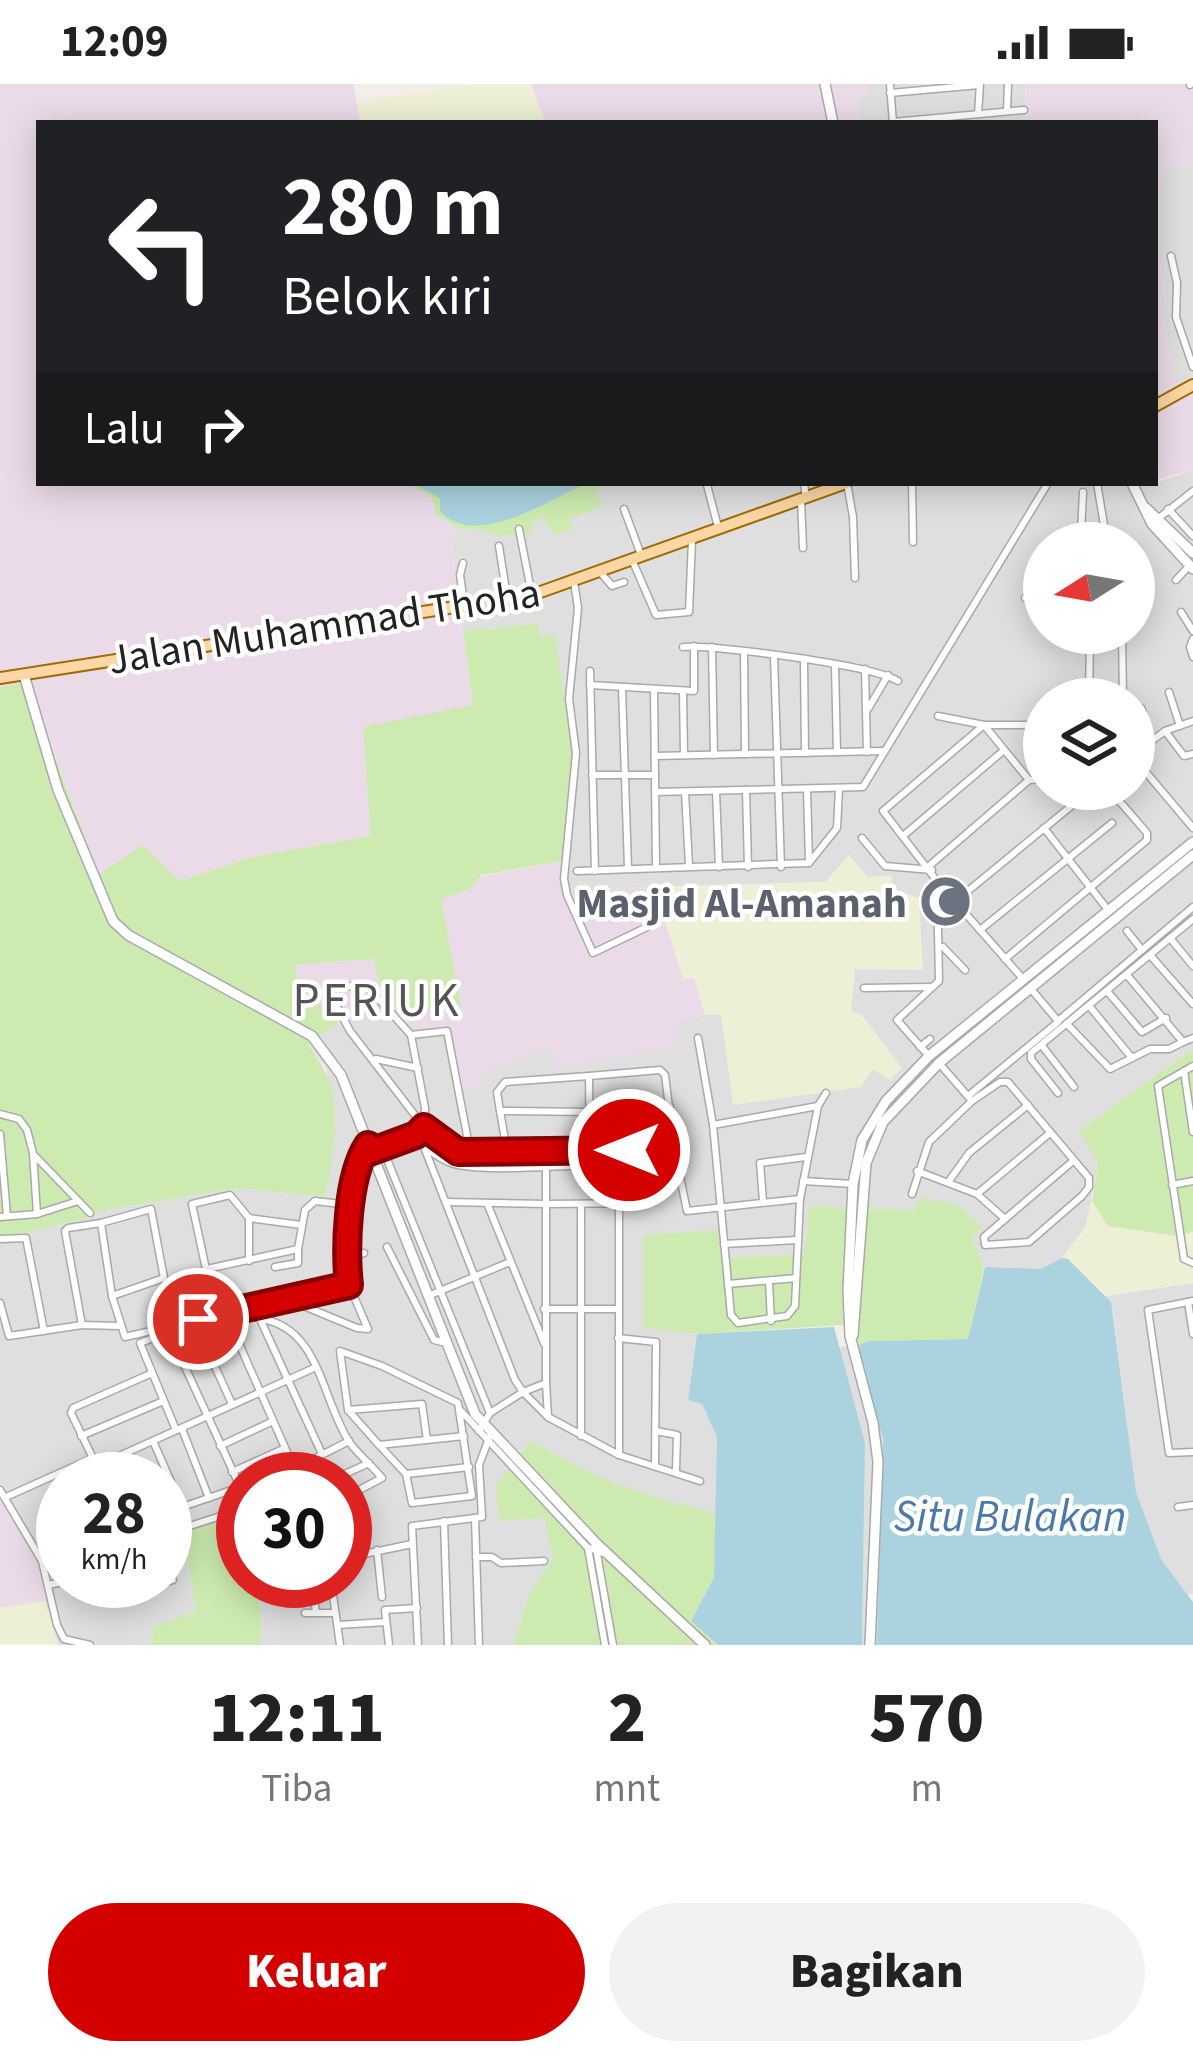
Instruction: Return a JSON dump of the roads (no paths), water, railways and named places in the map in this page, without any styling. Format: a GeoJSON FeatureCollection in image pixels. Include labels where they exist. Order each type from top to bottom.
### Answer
{"type":"FeatureCollection","features":[{"type":"Feature","properties":{"kind":"main road"},"geometry":{"type":"LineString","coordinates":[[1158,404],[1193,385]]}},
{"type":"Feature","properties":{"kind":"main road","name":"Jalan Muhammad Thoha"},"geometry":{"type":"LineString","coordinates":[[0,678],[508,601],[719,531],[826,487]]}},
{"type":"Feature","properties":{"kind":"street"},"geometry":{"type":"LineString","coordinates":[[825,84],[832,120]]}},
{"type":"Feature","properties":{"kind":"street"},"geometry":{"type":"LineString","coordinates":[[1007,111],[1009,84]]}},
{"type":"Feature","properties":{"kind":"street"},"geometry":{"type":"LineString","coordinates":[[893,120],[890,88],[980,85],[978,114]]}},
{"type":"Feature","properties":{"kind":"street"},"geometry":{"type":"LineString","coordinates":[[914,120],[1024,110]]}},
{"type":"Feature","properties":{"kind":"street"},"geometry":{"type":"LineString","coordinates":[[1171,256],[1177,283],[1176,316],[1193,367]]}},
{"type":"Feature","properties":{"kind":"street"},"geometry":{"type":"LineString","coordinates":[[707,486],[719,531]]}},
{"type":"Feature","properties":{"kind":"street"},"geometry":{"type":"LineString","coordinates":[[803,548],[804,486]]}},
{"type":"Feature","properties":{"kind":"street"},"geometry":{"type":"LineString","coordinates":[[848,486],[855,578]]}},
{"type":"Feature","properties":{"kind":"street"},"geometry":{"type":"LineString","coordinates":[[912,486],[913,542]]}},
{"type":"Feature","properties":{"kind":"street"},"geometry":{"type":"LineString","coordinates":[[656,792],[863,787],[1046,486]]}},
{"type":"Feature","properties":{"kind":"street"},"geometry":{"type":"LineString","coordinates":[[1098,486],[1104,522]]}},
{"type":"Feature","properties":{"kind":"street"},"geometry":{"type":"LineString","coordinates":[[1134,486],[1146,508],[1193,536]]}},
{"type":"Feature","properties":{"kind":"street"},"geometry":{"type":"LineString","coordinates":[[1160,516],[1193,491]]}},
{"type":"Feature","properties":{"kind":"street"},"geometry":{"type":"LineString","coordinates":[[1079,522],[1084,492]]}},
{"type":"Feature","properties":{"kind":"street"},"geometry":{"type":"LineString","coordinates":[[624,509],[652,612],[658,616],[691,610],[692,540]]}},
{"type":"Feature","properties":{"kind":"street"},"geometry":{"type":"LineString","coordinates":[[1160,516],[1193,553]]}},
{"type":"Feature","properties":{"kind":"street"},"geometry":{"type":"LineString","coordinates":[[1160,516],[1191,567],[1176,580]]}},
{"type":"Feature","properties":{"kind":"street"},"geometry":{"type":"LineString","coordinates":[[519,529],[532,595]]}},
{"type":"Feature","properties":{"kind":"street"},"geometry":{"type":"LineString","coordinates":[[499,546],[508,601]]}},
{"type":"Feature","properties":{"kind":"street"},"geometry":{"type":"LineString","coordinates":[[463,563],[464,606]]}},
{"type":"Feature","properties":{"kind":"street"},"geometry":{"type":"LineString","coordinates":[[601,573],[612,586],[624,582]]}},
{"type":"Feature","properties":{"kind":"street"},"geometry":{"type":"LineString","coordinates":[[574,582],[578,608],[569,698],[575,753],[564,879],[567,895],[593,953],[647,927]]}},
{"type":"Feature","properties":{"kind":"street"},"geometry":{"type":"LineString","coordinates":[[1181,612],[1193,635],[1193,657]]}},
{"type":"Feature","properties":{"kind":"street"},"geometry":{"type":"LineString","coordinates":[[590,685],[695,691],[694,646]]}},
{"type":"Feature","properties":{"kind":"street"},"geometry":{"type":"LineString","coordinates":[[712,646],[714,754]]}},
{"type":"Feature","properties":{"kind":"street"},"geometry":{"type":"LineString","coordinates":[[683,647],[712,646],[865,669],[898,681]]}},
{"type":"Feature","properties":{"kind":"street"},"geometry":{"type":"LineString","coordinates":[[744,652],[745,754]]}},
{"type":"Feature","properties":{"kind":"street"},"geometry":{"type":"LineString","coordinates":[[774,657],[781,867]]}},
{"type":"Feature","properties":{"kind":"street"},"geometry":{"type":"LineString","coordinates":[[804,661],[805,753]]}},
{"type":"Feature","properties":{"kind":"street"},"geometry":{"type":"LineString","coordinates":[[835,666],[837,752]]}},
{"type":"Feature","properties":{"kind":"street"},"geometry":{"type":"LineString","coordinates":[[865,669],[867,752]]}},
{"type":"Feature","properties":{"kind":"street"},"geometry":{"type":"LineString","coordinates":[[590,671],[595,872]]}},
{"type":"Feature","properties":{"kind":"street"},"geometry":{"type":"LineString","coordinates":[[24,675],[58,790],[113,921],[128,935],[312,1036],[341,1076],[373,1148],[465,1374],[466,1394],[485,1432],[597,1549],[705,1645]]}},
{"type":"Feature","properties":{"kind":"street"},"geometry":{"type":"LineString","coordinates":[[866,712],[888,675]]}},
{"type":"Feature","properties":{"kind":"street"},"geometry":{"type":"LineString","coordinates":[[622,688],[628,868]]}},
{"type":"Feature","properties":{"kind":"street"},"geometry":{"type":"LineString","coordinates":[[653,690],[656,868]]}},
{"type":"Feature","properties":{"kind":"street"},"geometry":{"type":"LineString","coordinates":[[683,692],[683,755]]}},
{"type":"Feature","properties":{"kind":"street"},"geometry":{"type":"LineString","coordinates":[[1168,692],[1180,726]]}},
{"type":"Feature","properties":{"kind":"street"},"geometry":{"type":"LineString","coordinates":[[938,716],[1023,725]]}},
{"type":"Feature","properties":{"kind":"street"},"geometry":{"type":"LineString","coordinates":[[1155,737],[1193,721]]}},
{"type":"Feature","properties":{"kind":"street"},"geometry":{"type":"LineString","coordinates":[[984,724],[1023,773]]}},
{"type":"Feature","properties":{"kind":"street"},"geometry":{"type":"LineString","coordinates":[[984,724],[883,810],[1005,959],[1110,1069],[1193,1038]]}},
{"type":"Feature","properties":{"kind":"street"},"geometry":{"type":"LineString","coordinates":[[1165,731],[1184,756],[1193,754]]}},
{"type":"Feature","properties":{"kind":"street"},"geometry":{"type":"LineString","coordinates":[[903,836],[1003,751]]}},
{"type":"Feature","properties":{"kind":"street"},"geometry":{"type":"LineString","coordinates":[[655,756],[882,752]]}},
{"type":"Feature","properties":{"kind":"street"},"geometry":{"type":"LineString","coordinates":[[592,775],[655,775]]}},
{"type":"Feature","properties":{"kind":"street"},"geometry":{"type":"LineString","coordinates":[[1155,782],[1193,828]]}},
{"type":"Feature","properties":{"kind":"street"},"geometry":{"type":"LineString","coordinates":[[862,838],[885,866],[930,868],[1023,785]]}},
{"type":"Feature","properties":{"kind":"street"},"geometry":{"type":"LineString","coordinates":[[807,789],[809,863]]}},
{"type":"Feature","properties":{"kind":"street"},"geometry":{"type":"LineString","coordinates":[[577,871],[809,863],[837,828],[839,789]]}},
{"type":"Feature","properties":{"kind":"street"},"geometry":{"type":"LineString","coordinates":[[746,790],[748,867]]}},
{"type":"Feature","properties":{"kind":"street"},"geometry":{"type":"LineString","coordinates":[[716,791],[719,867]]}},
{"type":"Feature","properties":{"kind":"street"},"geometry":{"type":"LineString","coordinates":[[685,792],[689,867]]}},
{"type":"Feature","properties":{"kind":"street"},"geometry":{"type":"LineString","coordinates":[[957,900],[1066,810]]}},
{"type":"Feature","properties":{"kind":"street"},"geometry":{"type":"LineString","coordinates":[[1005,959],[1147,840],[1147,833],[1127,810]]}},
{"type":"Feature","properties":{"kind":"street"},"geometry":{"type":"LineString","coordinates":[[980,930],[1112,823]]}},
{"type":"Feature","properties":{"kind":"street"},"geometry":{"type":"LineString","coordinates":[[1044,828],[1111,913]]}},
{"type":"Feature","properties":{"kind":"street"},"geometry":{"type":"LineString","coordinates":[[867,1142],[939,1064],[1193,842]]}},
{"type":"Feature","properties":{"kind":"street"},"geometry":{"type":"LineString","coordinates":[[1111,913],[1193,855]]}},
{"type":"Feature","properties":{"kind":"street"},"geometry":{"type":"LineString","coordinates":[[937,880],[941,974],[934,987],[897,1020],[970,1098]]}},
{"type":"Feature","properties":{"kind":"street"},"geometry":{"type":"LineString","coordinates":[[912,1194],[928,1142],[970,1098],[1146,952],[1193,907]]}},
{"type":"Feature","properties":{"kind":"street"},"geometry":{"type":"LineString","coordinates":[[1058,1094],[1031,1053],[1126,975],[1146,952],[1192,922]]}},
{"type":"Feature","properties":{"kind":"street"},"geometry":{"type":"LineString","coordinates":[[1127,931],[1193,1004]]}},
{"type":"Feature","properties":{"kind":"street"},"geometry":{"type":"LineString","coordinates":[[1170,938],[1193,966]]}},
{"type":"Feature","properties":{"kind":"street"},"geometry":{"type":"LineString","coordinates":[[941,944],[965,970]]}},
{"type":"Feature","properties":{"kind":"street"},"geometry":{"type":"LineString","coordinates":[[1126,975],[1183,1042]]}},
{"type":"Feature","properties":{"kind":"street"},"geometry":{"type":"LineString","coordinates":[[925,1052],[1027,984]]}},
{"type":"Feature","properties":{"kind":"street"},"geometry":{"type":"LineString","coordinates":[[291,1300],[368,1329],[349,1285],[346,1260],[359,1162],[373,1148],[416,1135],[424,1127],[425,1108],[411,1035],[366,985],[327,988],[350,1031],[424,1127],[458,1152],[673,1150],[665,1075],[660,1070],[509,1081],[497,1092],[507,1151]]}},
{"type":"Feature","properties":{"kind":"street"},"geometry":{"type":"LineString","coordinates":[[864,988],[934,987]]}},
{"type":"Feature","properties":{"kind":"street"},"geometry":{"type":"LineString","coordinates":[[1107,991],[1142,1032],[1166,1018]]}},
{"type":"Feature","properties":{"kind":"street"},"geometry":{"type":"LineString","coordinates":[[1090,1006],[1132,1058]]}},
{"type":"Feature","properties":{"kind":"street"},"geometry":{"type":"LineString","coordinates":[[411,1035],[447,1031],[470,1151]]}},
{"type":"Feature","properties":{"kind":"street"},"geometry":{"type":"LineString","coordinates":[[698,1038],[732,1320],[771,1321],[793,1311],[806,1157],[818,1106],[826,1094]]}},
{"type":"Feature","properties":{"kind":"street"},"geometry":{"type":"LineString","coordinates":[[870,1645],[878,1462],[851,1340],[848,1290],[867,1142],[886,1101],[930,1039]]}},
{"type":"Feature","properties":{"kind":"street"},"geometry":{"type":"LineString","coordinates":[[1042,1047],[1074,1088]]}},
{"type":"Feature","properties":{"kind":"street"},"geometry":{"type":"LineString","coordinates":[[372,1059],[418,1068]]}},
{"type":"Feature","properties":{"kind":"street"},"geometry":{"type":"LineString","coordinates":[[1193,1132],[1189,1068],[1158,1086],[1184,1259],[1193,1263]]}},
{"type":"Feature","properties":{"kind":"street"},"geometry":{"type":"LineString","coordinates":[[589,1076],[590,1150]]}},
{"type":"Feature","properties":{"kind":"street"},"geometry":{"type":"LineString","coordinates":[[970,1098],[1004,1081],[1089,1178],[1089,1187],[1040,1234],[1022,1244],[983,1244],[984,1237],[1073,1161]]}},
{"type":"Feature","properties":{"kind":"street"},"geometry":{"type":"LineString","coordinates":[[949,1180],[969,1153],[1028,1104]]}},
{"type":"Feature","properties":{"kind":"street"},"geometry":{"type":"LineString","coordinates":[[712,1125],[818,1106]]}},
{"type":"Feature","properties":{"kind":"street"},"geometry":{"type":"LineString","coordinates":[[500,1112],[670,1107]]}},
{"type":"Feature","properties":{"kind":"street"},"geometry":{"type":"LineString","coordinates":[[0,1114],[19,1119],[30,1137],[38,1214]]}},
{"type":"Feature","properties":{"kind":"street"},"geometry":{"type":"LineString","coordinates":[[977,1194],[1050,1132]]}},
{"type":"Feature","properties":{"kind":"street"},"geometry":{"type":"LineString","coordinates":[[0,1134],[3,1216],[38,1214],[78,1201]]}},
{"type":"Feature","properties":{"kind":"street"},"geometry":{"type":"LineString","coordinates":[[416,1135],[523,1392],[548,1417],[619,1455],[700,1480]]}},
{"type":"Feature","properties":{"kind":"street"},"geometry":{"type":"LineString","coordinates":[[424,1147],[455,1165],[643,1167],[646,1203],[444,1202]]}},
{"type":"Feature","properties":{"kind":"street"},"geometry":{"type":"LineString","coordinates":[[373,1148],[417,1268],[433,1294],[446,1342],[490,1414]]}},
{"type":"Feature","properties":{"kind":"street"},"geometry":{"type":"LineString","coordinates":[[546,1150],[548,1417]]}},
{"type":"Feature","properties":{"kind":"street"},"geometry":{"type":"LineString","coordinates":[[33,1153],[90,1213]]}},
{"type":"Feature","properties":{"kind":"street"},"geometry":{"type":"LineString","coordinates":[[763,1201],[760,1163],[806,1157]]}},
{"type":"Feature","properties":{"kind":"street"},"geometry":{"type":"LineString","coordinates":[[917,1171],[977,1194],[1005,1219]]}},
{"type":"Feature","properties":{"kind":"street"},"geometry":{"type":"LineString","coordinates":[[680,1177],[686,1210],[800,1198]]}},
{"type":"Feature","properties":{"kind":"street"},"geometry":{"type":"LineString","coordinates":[[803,1181],[859,1184]]}},
{"type":"Feature","properties":{"kind":"street"},"geometry":{"type":"LineString","coordinates":[[1172,1185],[1193,1181]]}},
{"type":"Feature","properties":{"kind":"street"},"geometry":{"type":"LineString","coordinates":[[216,1316],[192,1204],[230,1196],[249,1218],[249,1261]]}},
{"type":"Feature","properties":{"kind":"street"},"geometry":{"type":"LineString","coordinates":[[275,1267],[299,1262],[305,1210],[315,1202],[352,1205]]}},
{"type":"Feature","properties":{"kind":"street"},"geometry":{"type":"LineString","coordinates":[[487,1203],[545,1346]]}},
{"type":"Feature","properties":{"kind":"street"},"geometry":{"type":"LineString","coordinates":[[581,1204],[581,1436]]}},
{"type":"Feature","properties":{"kind":"street"},"geometry":{"type":"LineString","coordinates":[[619,1204],[619,1455]]}},
{"type":"Feature","properties":{"kind":"street"},"geometry":{"type":"LineString","coordinates":[[82,1325],[65,1232],[151,1208],[164,1278],[112,1296]]}},
{"type":"Feature","properties":{"kind":"street"},"geometry":{"type":"LineString","coordinates":[[249,1218],[301,1225]]}},
{"type":"Feature","properties":{"kind":"street"},"geometry":{"type":"LineString","coordinates":[[101,1223],[112,1296],[119,1326],[127,1337],[349,1285]]}},
{"type":"Feature","properties":{"kind":"street"},"geometry":{"type":"LineString","coordinates":[[0,1238],[26,1238],[44,1331]]}},
{"type":"Feature","properties":{"kind":"street"},"geometry":{"type":"LineString","coordinates":[[724,1244],[797,1240]]}},
{"type":"Feature","properties":{"kind":"street"},"geometry":{"type":"LineString","coordinates":[[387,1247],[434,1340],[446,1342]]}},
{"type":"Feature","properties":{"kind":"street"},"geometry":{"type":"LineString","coordinates":[[207,1269],[298,1250]]}},
{"type":"Feature","properties":{"kind":"street"},"geometry":{"type":"LineString","coordinates":[[346,1260],[364,1253]]}},
{"type":"Feature","properties":{"kind":"street"},"geometry":{"type":"LineString","coordinates":[[433,1294],[510,1262]]}},
{"type":"Feature","properties":{"kind":"street"},"geometry":{"type":"LineString","coordinates":[[400,1275],[417,1268]]}},
{"type":"Feature","properties":{"kind":"street"},"geometry":{"type":"LineString","coordinates":[[728,1284],[796,1278]]}},
{"type":"Feature","properties":{"kind":"street"},"geometry":{"type":"LineString","coordinates":[[769,1281],[771,1321]]}},
{"type":"Feature","properties":{"kind":"street"},"geometry":{"type":"LineString","coordinates":[[1193,1334],[1191,1301],[1148,1310],[1169,1453],[1193,1452]]}},
{"type":"Feature","properties":{"kind":"street"},"geometry":{"type":"LineString","coordinates":[[0,1303],[8,1336],[82,1325],[119,1326]]}},
{"type":"Feature","properties":{"kind":"street"},"geometry":{"type":"LineString","coordinates":[[544,1309],[617,1309]]}},
{"type":"Feature","properties":{"kind":"street"},"geometry":{"type":"LineString","coordinates":[[209,1498],[150,1374],[141,1340],[255,1316],[299,1335],[349,1441],[359,1452]]}},
{"type":"Feature","properties":{"kind":"street"},"geometry":{"type":"LineString","coordinates":[[260,1319],[321,1452]]}},
{"type":"Feature","properties":{"kind":"street"},"geometry":{"type":"LineString","coordinates":[[229,1322],[286,1452]]}},
{"type":"Feature","properties":{"kind":"street"},"geometry":{"type":"LineString","coordinates":[[197,1327],[232,1404]]}},
{"type":"Feature","properties":{"kind":"street"},"geometry":{"type":"LineString","coordinates":[[169,1332],[223,1452]]}},
{"type":"Feature","properties":{"kind":"street"},"geometry":{"type":"LineString","coordinates":[[618,1338],[656,1342],[656,1465]]}},
{"type":"Feature","properties":{"kind":"street"},"geometry":{"type":"LineString","coordinates":[[466,1394],[459,1407],[470,1498],[412,1503],[406,1474],[348,1410],[340,1351],[382,1366],[459,1407],[587,1534],[597,1549],[609,1645]]}},
{"type":"Feature","properties":{"kind":"street"},"geometry":{"type":"LineString","coordinates":[[128,1452],[314,1368]]}},
{"type":"Feature","properties":{"kind":"street"},"geometry":{"type":"LineString","coordinates":[[90,1452],[73,1408],[150,1374]]}},
{"type":"Feature","properties":{"kind":"street"},"geometry":{"type":"LineString","coordinates":[[418,1645],[413,1525],[482,1517],[479,1465],[490,1414],[546,1383]]}},
{"type":"Feature","properties":{"kind":"street"},"geometry":{"type":"LineString","coordinates":[[421,1387],[427,1440]]}},
{"type":"Feature","properties":{"kind":"street"},"geometry":{"type":"LineString","coordinates":[[82,1436],[163,1401]]}},
{"type":"Feature","properties":{"kind":"street"},"geometry":{"type":"LineString","coordinates":[[348,1410],[422,1404]]}},
{"type":"Feature","properties":{"kind":"street"},"geometry":{"type":"LineString","coordinates":[[220,1446],[272,1421]]}},
{"type":"Feature","properties":{"kind":"street"},"geometry":{"type":"LineString","coordinates":[[656,1431],[676,1435],[676,1470]]}},
{"type":"Feature","properties":{"kind":"street"},"geometry":{"type":"LineString","coordinates":[[379,1445],[464,1436]]}},
{"type":"Feature","properties":{"kind":"street"},"geometry":{"type":"LineString","coordinates":[[152,1441],[157,1452]]}},
{"type":"Feature","properties":{"kind":"street"},"geometry":{"type":"LineString","coordinates":[[326,1452],[349,1441]]}},
{"type":"Feature","properties":{"kind":"street"},"geometry":{"type":"LineString","coordinates":[[278,1452],[285,1449]]}},
{"type":"Feature","properties":{"kind":"street"},"geometry":{"type":"LineString","coordinates":[[406,1474],[469,1467]]}},
{"type":"Feature","properties":{"kind":"street"},"geometry":{"type":"LineString","coordinates":[[36,1483],[3,1494],[36,1551]]}},
{"type":"Feature","properties":{"kind":"street"},"geometry":{"type":"LineString","coordinates":[[192,1504],[216,1496]]}},
{"type":"Feature","properties":{"kind":"street"},"geometry":{"type":"LineString","coordinates":[[1178,1507],[1193,1505]]}},
{"type":"Feature","properties":{"kind":"street"},"geometry":{"type":"LineString","coordinates":[[475,1518],[478,1645]]}},
{"type":"Feature","properties":{"kind":"street"},"geometry":{"type":"LineString","coordinates":[[444,1521],[448,1645]]}},
{"type":"Feature","properties":{"kind":"street"},"geometry":{"type":"LineString","coordinates":[[372,1551],[413,1544]]}},
{"type":"Feature","properties":{"kind":"street"},"geometry":{"type":"LineString","coordinates":[[377,1550],[382,1598]]}},
{"type":"Feature","properties":{"kind":"street"},"geometry":{"type":"LineString","coordinates":[[476,1557],[492,1557],[500,1564],[544,1561]]}},
{"type":"Feature","properties":{"kind":"street"},"geometry":{"type":"LineString","coordinates":[[55,1608],[64,1639],[90,1645]]}},
{"type":"Feature","properties":{"kind":"street"},"geometry":{"type":"LineString","coordinates":[[315,1608],[316,1613]]}},
{"type":"Feature","properties":{"kind":"street"},"geometry":{"type":"LineString","coordinates":[[333,1608],[340,1645]]}},
{"type":"Feature","properties":{"kind":"street"},"geometry":{"type":"LineString","coordinates":[[389,1645],[385,1610],[417,1608]]}},
{"type":"Feature","properties":{"kind":"street"},"geometry":{"type":"LineString","coordinates":[[305,1613],[333,1613]]}},
{"type":"Feature","properties":{"kind":"street"},"geometry":{"type":"LineString","coordinates":[[338,1625],[386,1622]]}},
{"type":"Feature","properties":{"kind":"water"},"geometry":{"type":"Polygon","coordinates":[[[417,486],[581,486],[492,524],[455,522],[440,511],[440,498],[417,486]]]}},
{"type":"Feature","properties":{"kind":"water","name":"Situ Bulakan"},"geometry":{"type":"Polygon","coordinates":[[[1062,1258],[1111,1302],[1136,1492],[1161,1559],[1193,1602],[1193,1645],[877,1645],[883,1439],[856,1346],[869,1341],[968,1339],[985,1267],[1041,1269],[1062,1258]]]}},
{"type":"Feature","properties":{"kind":"water"},"geometry":{"type":"Polygon","coordinates":[[[834,1327],[865,1443],[862,1645],[718,1645],[691,1621],[714,1577],[717,1437],[702,1404],[688,1400],[697,1334],[834,1327]]]}},
{"type":"Feature","properties":{"kind":"place","name":"Masjid Al-Amanah"},"geometry":{"type":"Point","coordinates":[946,902]}},
{"type":"Feature","properties":{"kind":"district","name":"PERIUK"},"geometry":{"type":"Point","coordinates":[377,999]}}]}
